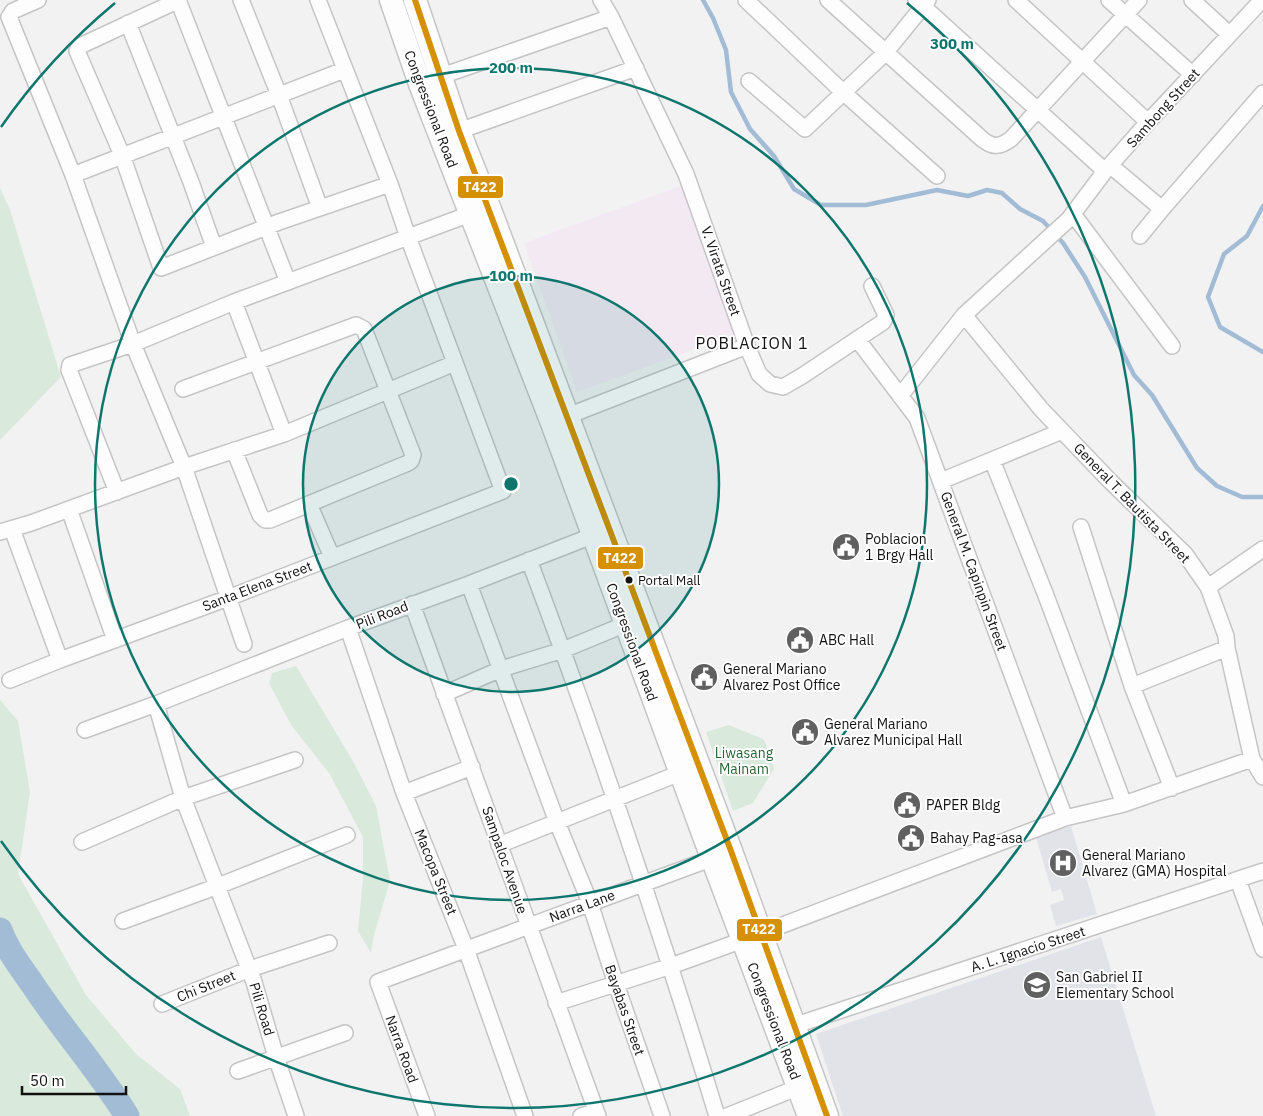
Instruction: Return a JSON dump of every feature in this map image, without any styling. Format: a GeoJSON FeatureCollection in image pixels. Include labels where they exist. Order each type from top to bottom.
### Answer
{"type":"FeatureCollection","features":[{"type":"Feature","properties":{"kind":"main road","name":"Congressional Road"},"geometry":{"type":"LineString","coordinates":[[391,0],[459,131],[480,210]]}},
{"type":"Feature","properties":{"kind":"main road","name":"Congressional Road"},"geometry":{"type":"LineString","coordinates":[[415,0],[431,80],[560,419],[786,1029],[827,1116]]}},
{"type":"Feature","properties":{"kind":"main road","name":"Congressional Road"},"geometry":{"type":"LineString","coordinates":[[601,532],[626,624],[654,673],[680,772],[721,854]]}},
{"type":"Feature","properties":{"kind":"main road","name":"Congressional Road"},"geometry":{"type":"LineString","coordinates":[[786,1029],[799,1087],[809,1116]]}},
{"type":"Feature","properties":{"kind":"street"},"geometry":{"type":"LineString","coordinates":[[38,0],[13,11],[9,17],[73,174],[133,344],[184,467],[244,644]]}},
{"type":"Feature","properties":{"kind":"street"},"geometry":{"type":"LineString","coordinates":[[288,282],[266,227],[179,0],[80,46],[77,51],[122,155],[161,268],[266,227],[390,184]]}},
{"type":"Feature","properties":{"kind":"street"},"geometry":{"type":"LineString","coordinates":[[240,0],[279,95],[320,208]]}},
{"type":"Feature","properties":{"kind":"street"},"geometry":{"type":"LineString","coordinates":[[60,660],[6,530],[284,434],[455,363],[390,184],[318,0]]}},
{"type":"Feature","properties":{"kind":"street","name":"V. Virata Street"},"geometry":{"type":"LineString","coordinates":[[601,0],[611,16],[686,174],[747,346],[759,374],[770,384],[783,387],[883,322],[886,315],[872,286]]}},
{"type":"Feature","properties":{"kind":"street"},"geometry":{"type":"LineString","coordinates":[[746,0],[844,93],[937,176]]}},
{"type":"Feature","properties":{"kind":"street"},"geometry":{"type":"LineString","coordinates":[[828,0],[884,53],[988,144],[996,146],[1004,145],[1011,139],[1084,62],[1139,0]]}},
{"type":"Feature","properties":{"kind":"street"},"geometry":{"type":"LineString","coordinates":[[1016,0],[1148,122]]}},
{"type":"Feature","properties":{"kind":"street"},"geometry":{"type":"LineString","coordinates":[[1109,0],[1193,75]]}},
{"type":"Feature","properties":{"kind":"street"},"geometry":{"type":"LineString","coordinates":[[1192,0],[1230,34]]}},
{"type":"Feature","properties":{"kind":"street","name":"Sambong Street"},"geometry":{"type":"LineString","coordinates":[[900,396],[964,315],[1071,217],[1108,168],[1148,122],[1262,0]]}},
{"type":"Feature","properties":{"kind":"street"},"geometry":{"type":"LineString","coordinates":[[749,81],[806,130],[884,53],[922,2],[1038,110],[1108,168],[1162,208]]}},
{"type":"Feature","properties":{"kind":"street"},"geometry":{"type":"LineString","coordinates":[[431,80],[611,16]]}},
{"type":"Feature","properties":{"kind":"street"},"geometry":{"type":"LineString","coordinates":[[128,23],[191,182],[214,247]]}},
{"type":"Feature","properties":{"kind":"street"},"geometry":{"type":"LineString","coordinates":[[459,131],[636,68]]}},
{"type":"Feature","properties":{"kind":"street"},"geometry":{"type":"LineString","coordinates":[[73,174],[344,70]]}},
{"type":"Feature","properties":{"kind":"street"},"geometry":{"type":"LineString","coordinates":[[1140,236],[1263,92]]}},
{"type":"Feature","properties":{"kind":"street"},"geometry":{"type":"LineString","coordinates":[[117,492],[68,368],[73,363],[133,344],[234,302],[480,210]]}},
{"type":"Feature","properties":{"kind":"street"},"geometry":{"type":"LineString","coordinates":[[1071,217],[1172,346]]}},
{"type":"Feature","properties":{"kind":"street"},"geometry":{"type":"LineString","coordinates":[[234,302],[284,434]]}},
{"type":"Feature","properties":{"kind":"street","name":"General T. Bautista Street"},"geometry":{"type":"LineString","coordinates":[[964,315],[1062,431],[1185,554],[1208,587],[1226,636],[1227,648],[1252,759],[1263,776]]}},
{"type":"Feature","properties":{"kind":"street"},"geometry":{"type":"LineString","coordinates":[[183,389],[356,324],[364,329],[413,455],[411,461],[270,520],[262,518],[234,450]]}},
{"type":"Feature","properties":{"kind":"street","name":"General M. Capinpin Street"},"geometry":{"type":"LineString","coordinates":[[856,339],[917,418],[1064,818]]}},
{"type":"Feature","properties":{"kind":"street"},"geometry":{"type":"LineString","coordinates":[[560,419],[747,346]]}},
{"type":"Feature","properties":{"kind":"street","name":"Santa Elena Street"},"geometry":{"type":"LineString","coordinates":[[10,680],[503,491],[455,363]]}},
{"type":"Feature","properties":{"kind":"street"},"geometry":{"type":"LineString","coordinates":[[941,480],[1062,431]]}},
{"type":"Feature","properties":{"kind":"street"},"geometry":{"type":"LineString","coordinates":[[992,460],[1124,804]]}},
{"type":"Feature","properties":{"kind":"street"},"geometry":{"type":"LineString","coordinates":[[309,504],[332,558]]}},
{"type":"Feature","properties":{"kind":"street"},"geometry":{"type":"LineString","coordinates":[[69,509],[115,640]]}},
{"type":"Feature","properties":{"kind":"street"},"geometry":{"type":"LineString","coordinates":[[1080,527],[1132,686],[1172,788]]}},
{"type":"Feature","properties":{"kind":"street","name":"Pili Road"},"geometry":{"type":"LineString","coordinates":[[85,730],[601,532]]}},
{"type":"Feature","properties":{"kind":"street"},"geometry":{"type":"LineString","coordinates":[[1208,587],[1263,549]]}},
{"type":"Feature","properties":{"kind":"street"},"geometry":{"type":"LineString","coordinates":[[529,560],[563,650],[671,966],[717,1116]]}},
{"type":"Feature","properties":{"kind":"street","name":"Bayabas Street"},"geometry":{"type":"LineString","coordinates":[[469,584],[557,822],[590,903],[662,1116]]}},
{"type":"Feature","properties":{"kind":"street","name":"Sampaloc Avenue"},"geometry":{"type":"LineString","coordinates":[[412,604],[597,1114]]}},
{"type":"Feature","properties":{"kind":"street"},"geometry":{"type":"LineString","coordinates":[[444,694],[501,670],[563,650],[626,624]]}},
{"type":"Feature","properties":{"kind":"street","name":"Macopa Street"},"geometry":{"type":"LineString","coordinates":[[348,628],[404,792],[466,949],[525,1116]]}},
{"type":"Feature","properties":{"kind":"street"},"geometry":{"type":"LineString","coordinates":[[1132,686],[1227,648]]}},
{"type":"Feature","properties":{"kind":"street","name":"Pili Road"},"geometry":{"type":"LineString","coordinates":[[156,704],[183,798],[250,969],[296,1116]]}},
{"type":"Feature","properties":{"kind":"street"},"geometry":{"type":"LineString","coordinates":[[556,1003],[671,966],[1064,818],[1124,804],[1252,759]]}},
{"type":"Feature","properties":{"kind":"street"},"geometry":{"type":"LineString","coordinates":[[82,842],[183,798],[295,760]]}},
{"type":"Feature","properties":{"kind":"street"},"geometry":{"type":"LineString","coordinates":[[404,792],[472,767]]}},
{"type":"Feature","properties":{"kind":"street"},"geometry":{"type":"LineString","coordinates":[[499,845],[680,772]]}},
{"type":"Feature","properties":{"kind":"street"},"geometry":{"type":"LineString","coordinates":[[123,921],[347,835]]}},
{"type":"Feature","properties":{"kind":"street","name":"Narra Lane"},"geometry":{"type":"LineString","coordinates":[[378,982],[721,854]]}},
{"type":"Feature","properties":{"kind":"street","name":"A. L. Ignacio Street"},"geometry":{"type":"LineString","coordinates":[[786,1029],[1263,871]]}},
{"type":"Feature","properties":{"kind":"street"},"geometry":{"type":"LineString","coordinates":[[1238,880],[1263,949]]}},
{"type":"Feature","properties":{"kind":"street","name":"Chi Street"},"geometry":{"type":"LineString","coordinates":[[162,1004],[250,969],[329,943]]}},
{"type":"Feature","properties":{"kind":"street","name":"Narra Road"},"geometry":{"type":"LineString","coordinates":[[378,982],[427,1116]]}},
{"type":"Feature","properties":{"kind":"street"},"geometry":{"type":"LineString","coordinates":[[238,1071],[345,1033]]}},
{"type":"Feature","properties":{"kind":"street"},"geometry":{"type":"LineString","coordinates":[[726,1116],[799,1087]]}},
{"type":"Feature","properties":{"kind":"street"},"geometry":{"type":"LineString","coordinates":[[581,1116],[597,1114]]}},
{"type":"Feature","properties":{"kind":"shaded area"},"geometry":{"type":"Polygon","coordinates":[[[686,184],[739,333],[577,392],[524,243],[686,184]]]}},
{"type":"Feature","properties":{"kind":"shaded area","name":"General Mariano Alvarez (GMA) Hospital"},"geometry":{"type":"Polygon","coordinates":[[[1071,826],[1097,914],[1056,926],[1050,905],[1064,900],[1061,889],[1052,892],[1036,837],[1071,826]]]}},
{"type":"Feature","properties":{"kind":"shaded area","name":"San Gabriel II Elementary School"},"geometry":{"type":"Polygon","coordinates":[[[1101,937],[1156,1116],[843,1116],[816,1034],[1101,937]]]}},
{"type":"Feature","properties":{"kind":"green space"},"geometry":{"type":"Polygon","coordinates":[[[0,188],[10,210],[61,377],[0,440],[0,188]]]}},
{"type":"Feature","properties":{"kind":"green space"},"geometry":{"type":"Polygon","coordinates":[[[296,666],[354,763],[376,806],[390,881],[374,935],[371,953],[358,931],[363,878],[363,837],[329,773],[291,725],[269,683],[272,673],[296,666]]]}},
{"type":"Feature","properties":{"kind":"green space"},"geometry":{"type":"Polygon","coordinates":[[[0,700],[18,721],[30,792],[18,874],[86,995],[136,1054],[180,1089],[190,1116],[0,1116],[0,700]]]}},
{"type":"Feature","properties":{"kind":"green space","name":"Liwasang Mainam"},"geometry":{"type":"Polygon","coordinates":[[[729,725],[763,739],[774,769],[753,803],[733,811],[706,732],[729,725]]]}},
{"type":"Feature","properties":{"kind":"waterway"},"geometry":{"type":"LineString","coordinates":[[703,0],[713,18],[726,50],[731,92],[750,129],[774,156],[794,189],[821,205],[866,205],[937,190],[968,196],[987,190],[1002,193],[1020,209],[1043,221],[1063,243],[1085,277],[1134,375],[1152,395],[1197,468],[1217,486],[1242,497],[1263,497]]}},
{"type":"Feature","properties":{"kind":"waterway"},"geometry":{"type":"LineString","coordinates":[[1263,206],[1247,236],[1224,254],[1208,297],[1220,327],[1263,352]]}},
{"type":"Feature","properties":{"kind":"waterway"},"geometry":{"type":"LineString","coordinates":[[0,930],[18,963],[127,1116]]}},
{"type":"Feature","properties":{"kind":"transit line","name":"T422"},"geometry":{"type":"LineString","coordinates":[[415,0],[459,131],[731,851],[827,1116]]}},
{"type":"Feature","properties":{"kind":"place","name":"Poblacion 1 Brgy Hall"},"geometry":{"type":"Point","coordinates":[846,547]}},
{"type":"Feature","properties":{"kind":"place","name":"Portal Mall"},"geometry":{"type":"Point","coordinates":[629,580]}},
{"type":"Feature","properties":{"kind":"place","name":"ABC Hall"},"geometry":{"type":"Point","coordinates":[800,640]}},
{"type":"Feature","properties":{"kind":"place","name":"General Mariano Alvarez Post Office"},"geometry":{"type":"Point","coordinates":[704,677]}},
{"type":"Feature","properties":{"kind":"place","name":"General Mariano Alvarez Municipal Hall"},"geometry":{"type":"Point","coordinates":[805,732]}},
{"type":"Feature","properties":{"kind":"place","name":"PAPER Bldg"},"geometry":{"type":"Point","coordinates":[907,805]}},
{"type":"Feature","properties":{"kind":"place","name":"Bahay Pag-asa"},"geometry":{"type":"Point","coordinates":[911,838]}},
{"type":"Feature","properties":{"kind":"place","name":"General Mariano Alvarez (GMA) Hospital"},"geometry":{"type":"Point","coordinates":[1063,863]}},
{"type":"Feature","properties":{"kind":"place","name":"San Gabriel II Elementary School"},"geometry":{"type":"Point","coordinates":[1037,985]}},
{"type":"Feature","properties":{"kind":"district","name":"POBLACION 1"},"geometry":{"type":"Point","coordinates":[752,343]}}]}
